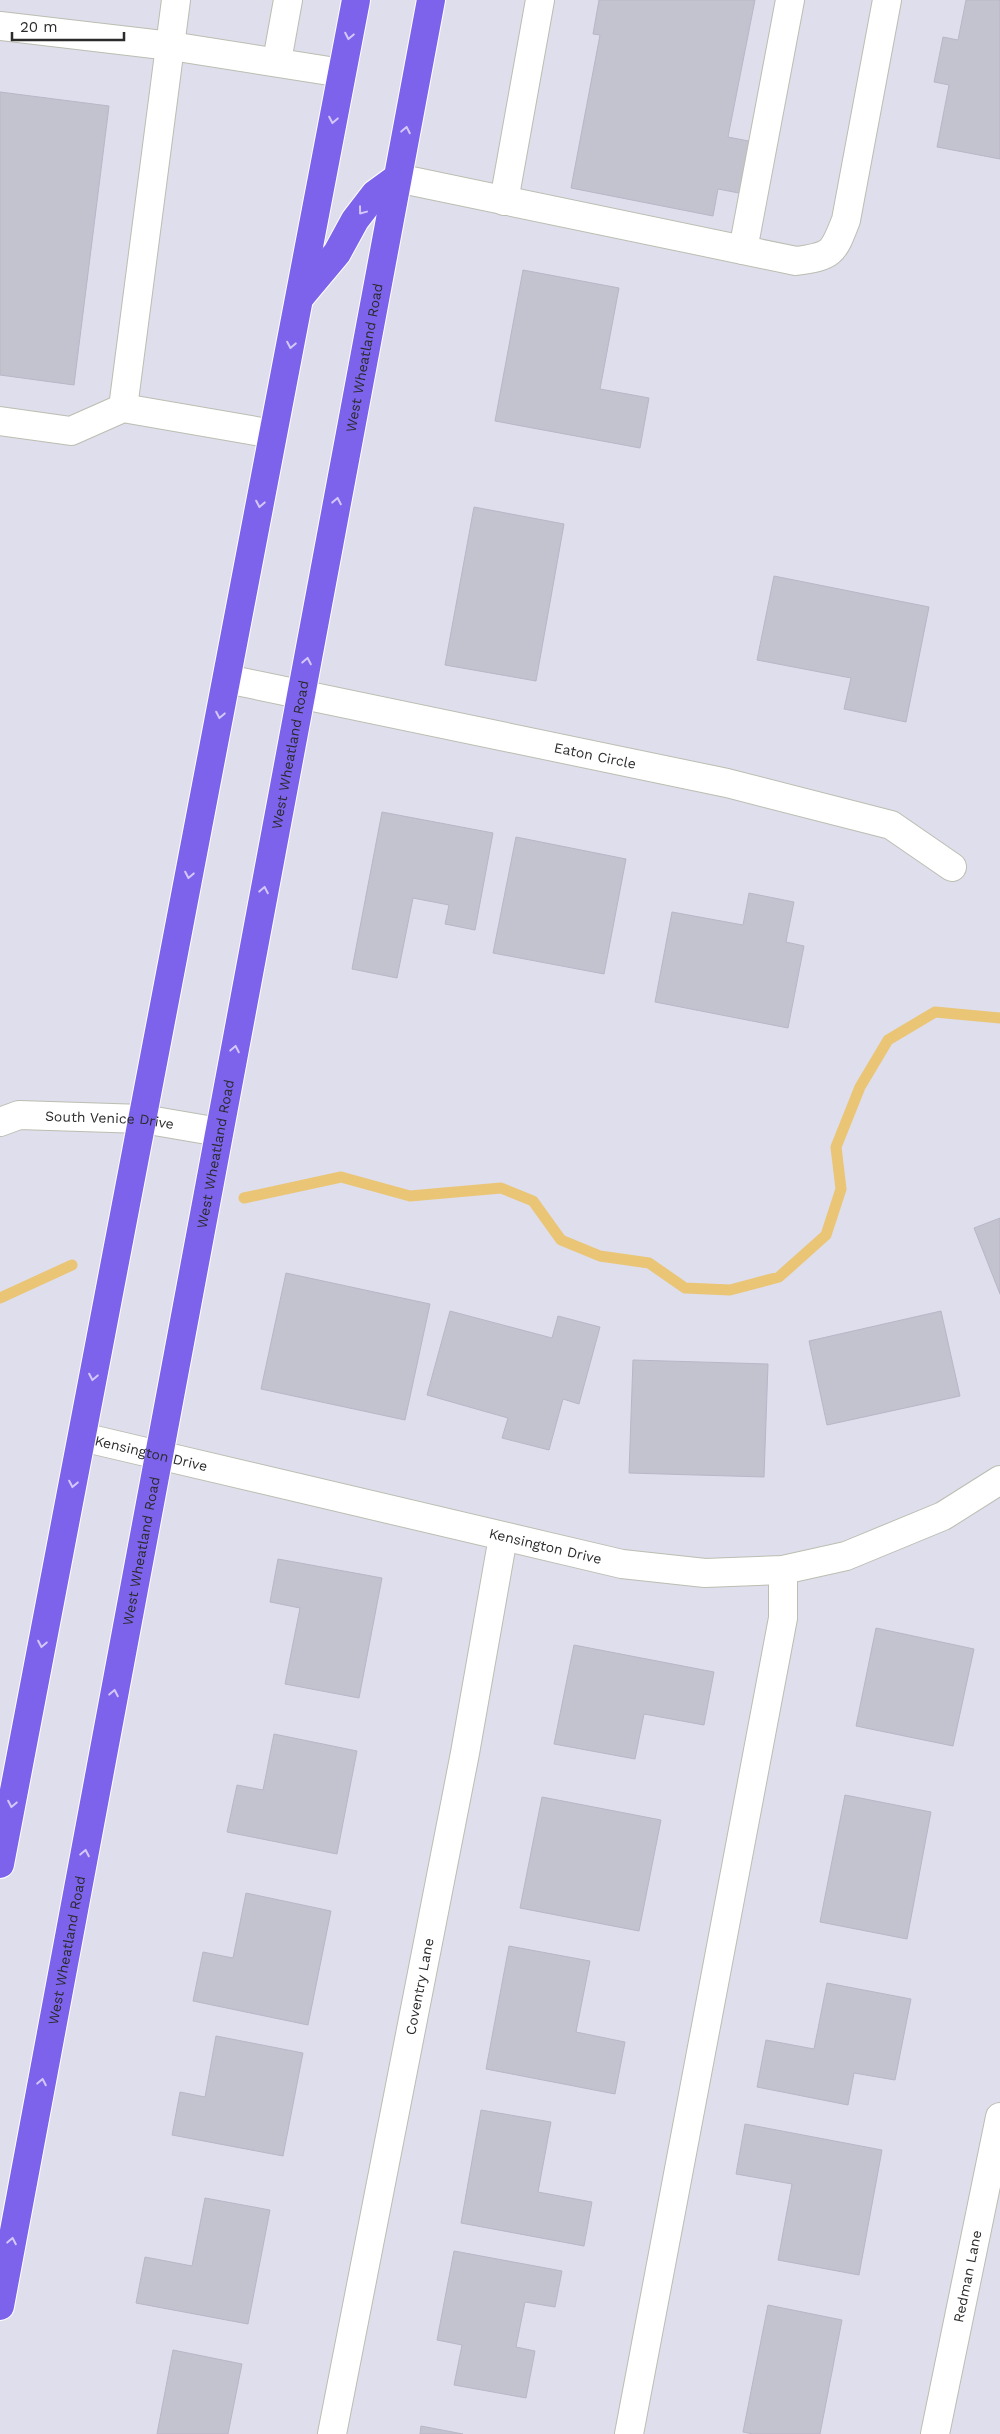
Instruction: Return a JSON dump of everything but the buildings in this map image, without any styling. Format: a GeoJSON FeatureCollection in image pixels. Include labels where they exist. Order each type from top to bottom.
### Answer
{"type":"FeatureCollection","features":[{"type":"Feature","properties":{"kind":"main road"},"geometry":{"type":"LineString","coordinates":[[0,1864],[356,0]]}},
{"type":"Feature","properties":{"kind":"main road","name":"West Wheatland Road"},"geometry":{"type":"LineString","coordinates":[[0,2306],[431,0]]}},
{"type":"Feature","properties":{"kind":"main road"},"geometry":{"type":"LineString","coordinates":[[300,297],[337,253],[355,220],[376,194],[397,178]]}},
{"type":"Feature","properties":{"kind":"street"},"geometry":{"type":"LineString","coordinates":[[123,408],[176,0]]}},
{"type":"Feature","properties":{"kind":"street"},"geometry":{"type":"LineString","coordinates":[[277,61],[288,0]]}},
{"type":"Feature","properties":{"kind":"street"},"geometry":{"type":"LineString","coordinates":[[504,201],[540,0]]}},
{"type":"Feature","properties":{"kind":"street"},"geometry":{"type":"LineString","coordinates":[[743,250],[790,0]]}},
{"type":"Feature","properties":{"kind":"street"},"geometry":{"type":"LineString","coordinates":[[397,178],[796,261],[822,257],[836,246],[846,220],[887,0]]}},
{"type":"Feature","properties":{"kind":"street"},"geometry":{"type":"LineString","coordinates":[[0,26],[171,46],[342,72]]}},
{"type":"Feature","properties":{"kind":"street"},"geometry":{"type":"LineString","coordinates":[[0,421],[71,431],[123,408],[273,434]]}},
{"type":"Feature","properties":{"kind":"street","name":"Eaton Circle"},"geometry":{"type":"LineString","coordinates":[[227,679],[727,783],[891,826],[952,867]]}},
{"type":"Feature","properties":{"kind":"street","name":"South Venice Drive"},"geometry":{"type":"LineString","coordinates":[[0,1122],[19,1116],[143,1119],[219,1132]]}},
{"type":"Feature","properties":{"kind":"street","name":"Kensington Drive"},"geometry":{"type":"LineString","coordinates":[[82,1436],[159,1456],[622,1564],[705,1573],[783,1570],[846,1556],[943,1516],[1000,1480]]}},
{"type":"Feature","properties":{"kind":"street","name":"Coventry Lane"},"geometry":{"type":"LineString","coordinates":[[332,2434],[465,1753],[503,1537]]}},
{"type":"Feature","properties":{"kind":"street"},"geometry":{"type":"LineString","coordinates":[[629,2434],[783,1618],[783,1570]]}},
{"type":"Feature","properties":{"kind":"street","name":"Redman Lane"},"geometry":{"type":"LineString","coordinates":[[935,2434],[1000,2117]]}},
{"type":"Feature","properties":{"kind":"waterway"},"geometry":{"type":"LineString","coordinates":[[244,1198],[341,1177],[410,1196],[501,1188],[533,1201],[561,1240],[600,1256],[649,1263],[685,1288],[730,1290],[779,1277],[826,1235],[841,1189],[836,1147],[860,1087],[888,1040],[935,1012],[1000,1018]]}},
{"type":"Feature","properties":{"kind":"waterway"},"geometry":{"type":"LineString","coordinates":[[0,1298],[72,1265]]}}]}
